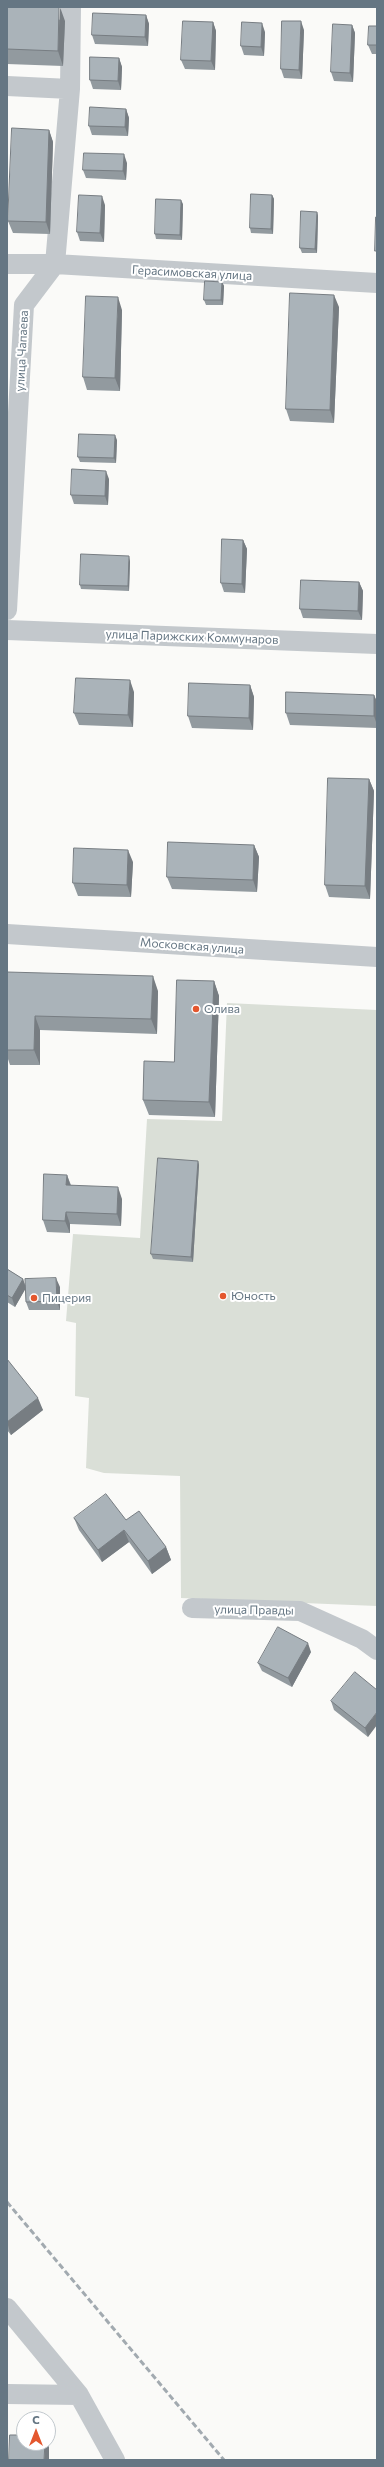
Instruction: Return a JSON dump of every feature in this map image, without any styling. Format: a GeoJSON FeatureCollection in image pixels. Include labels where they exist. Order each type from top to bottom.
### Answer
{"type":"FeatureCollection","features":[{"type":"Feature","properties":{"kind":"street"},"geometry":{"type":"LineString","coordinates":[[55,264],[70,89],[71,7]]}},
{"type":"Feature","properties":{"kind":"street"},"geometry":{"type":"LineString","coordinates":[[7,86],[70,89]]}},
{"type":"Feature","properties":{"kind":"street","name":"Герасимовская улица"},"geometry":{"type":"LineString","coordinates":[[7,264],[55,264],[377,284]]}},
{"type":"Feature","properties":{"kind":"street","name":"улица Чапаева"},"geometry":{"type":"LineString","coordinates":[[7,610],[24,305],[55,264]]}},
{"type":"Feature","properties":{"kind":"street","name":"улица Парижских Коммунаров"},"geometry":{"type":"LineString","coordinates":[[7,630],[377,644]]}},
{"type":"Feature","properties":{"kind":"street","name":"Московская улица"},"geometry":{"type":"LineString","coordinates":[[7,934],[377,957]]}},
{"type":"Feature","properties":{"kind":"street","name":"улица Правды"},"geometry":{"type":"LineString","coordinates":[[192,1608],[300,1611],[362,1639],[377,1650]]}},
{"type":"Feature","properties":{"kind":"street"},"geometry":{"type":"LineString","coordinates":[[7,2308],[79,2395],[115,2460]]}},
{"type":"Feature","properties":{"kind":"street"},"geometry":{"type":"LineString","coordinates":[[7,2394],[79,2395]]}},
{"type":"Feature","properties":{"kind":"shaded area","name":"Юность"},"geometry":{"type":"Polygon","coordinates":[[[227,1003],[377,1010],[377,1606],[181,1598],[180,1476],[104,1473],[86,1468],[89,1398],[75,1396],[76,1323],[66,1321],[73,1234],[140,1238],[147,1119],[222,1121],[227,1003]]]}},
{"type":"Feature","properties":{"kind":"building"},"geometry":{"type":"Polygon","coordinates":[[[7,7],[59,7],[58,51],[7,49],[7,7]]]}},
{"type":"Feature","properties":{"kind":"building"},"geometry":{"type":"Polygon","coordinates":[[[93,13],[146,15],[145,37],[92,35],[93,13]]]}},
{"type":"Feature","properties":{"kind":"building"},"geometry":{"type":"Polygon","coordinates":[[[183,21],[213,22],[211,61],[181,60],[183,21]]]}},
{"type":"Feature","properties":{"kind":"building"},"geometry":{"type":"Polygon","coordinates":[[[282,21],[301,21],[299,70],[281,69],[282,21]]]}},
{"type":"Feature","properties":{"kind":"building"},"geometry":{"type":"Polygon","coordinates":[[[242,22],[262,23],[261,47],[241,46],[242,22]]]}},
{"type":"Feature","properties":{"kind":"building"},"geometry":{"type":"Polygon","coordinates":[[[333,24],[352,25],[350,73],[331,72],[333,24]]]}},
{"type":"Feature","properties":{"kind":"building"},"geometry":{"type":"Polygon","coordinates":[[[369,26],[377,26],[377,45],[368,45],[369,26]]]}},
{"type":"Feature","properties":{"kind":"building"},"geometry":{"type":"Polygon","coordinates":[[[90,57],[119,58],[118,81],[90,80],[90,57]]]}},
{"type":"Feature","properties":{"kind":"building"},"geometry":{"type":"Polygon","coordinates":[[[90,107],[126,109],[125,127],[89,126],[90,107]]]}},
{"type":"Feature","properties":{"kind":"building"},"geometry":{"type":"Polygon","coordinates":[[[12,128],[49,130],[46,222],[8,221],[12,128]]]}},
{"type":"Feature","properties":{"kind":"building"},"geometry":{"type":"Polygon","coordinates":[[[84,153],[124,154],[123,171],[83,170],[84,153]]]}},
{"type":"Feature","properties":{"kind":"building"},"geometry":{"type":"Polygon","coordinates":[[[251,194],[272,195],[271,229],[250,228],[251,194]]]}},
{"type":"Feature","properties":{"kind":"building"},"geometry":{"type":"Polygon","coordinates":[[[79,195],[102,196],[100,233],[77,232],[79,195]]]}},
{"type":"Feature","properties":{"kind":"building"},"geometry":{"type":"Polygon","coordinates":[[[156,199],[181,200],[180,235],[155,234],[156,199]]]}},
{"type":"Feature","properties":{"kind":"building"},"geometry":{"type":"Polygon","coordinates":[[[301,211],[317,212],[315,249],[300,248],[301,211]]]}},
{"type":"Feature","properties":{"kind":"building"},"geometry":{"type":"Polygon","coordinates":[[[376,217],[377,251],[375,251],[376,217]]]}},
{"type":"Feature","properties":{"kind":"building"},"geometry":{"type":"Polygon","coordinates":[[[205,281],[222,282],[221,300],[204,300],[205,281]]]}},
{"type":"Feature","properties":{"kind":"building"},"geometry":{"type":"Polygon","coordinates":[[[290,293],[334,295],[330,410],[286,409],[290,293]]]}},
{"type":"Feature","properties":{"kind":"building"},"geometry":{"type":"Polygon","coordinates":[[[86,296],[118,297],[115,378],[83,377],[86,296]]]}},
{"type":"Feature","properties":{"kind":"building"},"geometry":{"type":"Polygon","coordinates":[[[79,434],[115,435],[114,458],[78,457],[79,434]]]}},
{"type":"Feature","properties":{"kind":"building"},"geometry":{"type":"Polygon","coordinates":[[[72,469],[106,471],[105,496],[71,495],[72,469]]]}},
{"type":"Feature","properties":{"kind":"building"},"geometry":{"type":"Polygon","coordinates":[[[222,539],[243,540],[242,584],[221,583],[222,539]]]}},
{"type":"Feature","properties":{"kind":"building"},"geometry":{"type":"Polygon","coordinates":[[[81,554],[129,556],[128,586],[80,585],[81,554]]]}},
{"type":"Feature","properties":{"kind":"building"},"geometry":{"type":"Polygon","coordinates":[[[301,580],[359,582],[358,611],[300,609],[301,580]]]}},
{"type":"Feature","properties":{"kind":"building"},"geometry":{"type":"Polygon","coordinates":[[[76,678],[130,680],[128,715],[74,713],[76,678]]]}},
{"type":"Feature","properties":{"kind":"building"},"geometry":{"type":"Polygon","coordinates":[[[189,683],[250,685],[249,718],[188,716],[189,683]]]}},
{"type":"Feature","properties":{"kind":"building"},"geometry":{"type":"Polygon","coordinates":[[[286,692],[374,695],[374,716],[286,713],[286,692]]]}},
{"type":"Feature","properties":{"kind":"building"},"geometry":{"type":"Polygon","coordinates":[[[328,778],[369,779],[365,886],[325,885],[328,778]]]}},
{"type":"Feature","properties":{"kind":"building"},"geometry":{"type":"Polygon","coordinates":[[[168,842],[254,845],[253,880],[167,877],[168,842]]]}},
{"type":"Feature","properties":{"kind":"building"},"geometry":{"type":"Polygon","coordinates":[[[74,848],[128,850],[127,885],[73,883],[74,848]]]}},
{"type":"Feature","properties":{"kind":"building"},"geometry":{"type":"Polygon","coordinates":[[[7,972],[153,976],[151,1019],[35,1016],[34,1050],[7,1050],[7,972]]]}},
{"type":"Feature","properties":{"kind":"building"},"geometry":{"type":"Polygon","coordinates":[[[177,980],[214,981],[209,1102],[143,1100],[144,1061],[174,1062],[177,980]]]}},
{"type":"Feature","properties":{"kind":"building"},"geometry":{"type":"Polygon","coordinates":[[[158,1158],[198,1161],[191,1257],[151,1254],[158,1158]]]}},
{"type":"Feature","properties":{"kind":"building"},"geometry":{"type":"Polygon","coordinates":[[[44,1174],[67,1175],[66,1185],[118,1187],[117,1214],[66,1212],[65,1221],[43,1220],[44,1174]]]}},
{"type":"Feature","properties":{"kind":"building"},"geometry":{"type":"Polygon","coordinates":[[[7,1269],[23,1279],[12,1298],[7,1295],[7,1269]]]}},
{"type":"Feature","properties":{"kind":"building"},"geometry":{"type":"Polygon","coordinates":[[[56,1278],[57,1301],[26,1302],[25,1279],[56,1278]]]}},
{"type":"Feature","properties":{"kind":"building"},"geometry":{"type":"Polygon","coordinates":[[[7,1359],[38,1398],[7,1422],[7,1359]]]}},
{"type":"Feature","properties":{"kind":"building"},"geometry":{"type":"Polygon","coordinates":[[[106,1494],[126,1520],[139,1511],[166,1547],[148,1561],[124,1530],[98,1550],[74,1518],[106,1494]]]}},
{"type":"Feature","properties":{"kind":"building"},"geometry":{"type":"Polygon","coordinates":[[[278,1627],[308,1643],[288,1678],[258,1663],[278,1627]]]}},
{"type":"Feature","properties":{"kind":"building"},"geometry":{"type":"Polygon","coordinates":[[[355,1672],[377,1690],[377,1712],[365,1728],[331,1701],[355,1672]]]}},
{"type":"Feature","properties":{"kind":"building"},"geometry":{"type":"Polygon","coordinates":[[[10,2435],[16,2435],[16,2451],[45,2451],[44,2460],[9,2460],[10,2435]]]}},
{"type":"Feature","properties":{"kind":"railway"},"geometry":{"type":"LineString","coordinates":[[7,2202],[224,2460]]}},
{"type":"Feature","properties":{"kind":"place","name":"Олива"},"geometry":{"type":"Point","coordinates":[196,1009]}},
{"type":"Feature","properties":{"kind":"place","name":"Юность"},"geometry":{"type":"Point","coordinates":[223,1296]}},
{"type":"Feature","properties":{"kind":"place","name":"Пицерия"},"geometry":{"type":"Point","coordinates":[34,1298]}}]}
